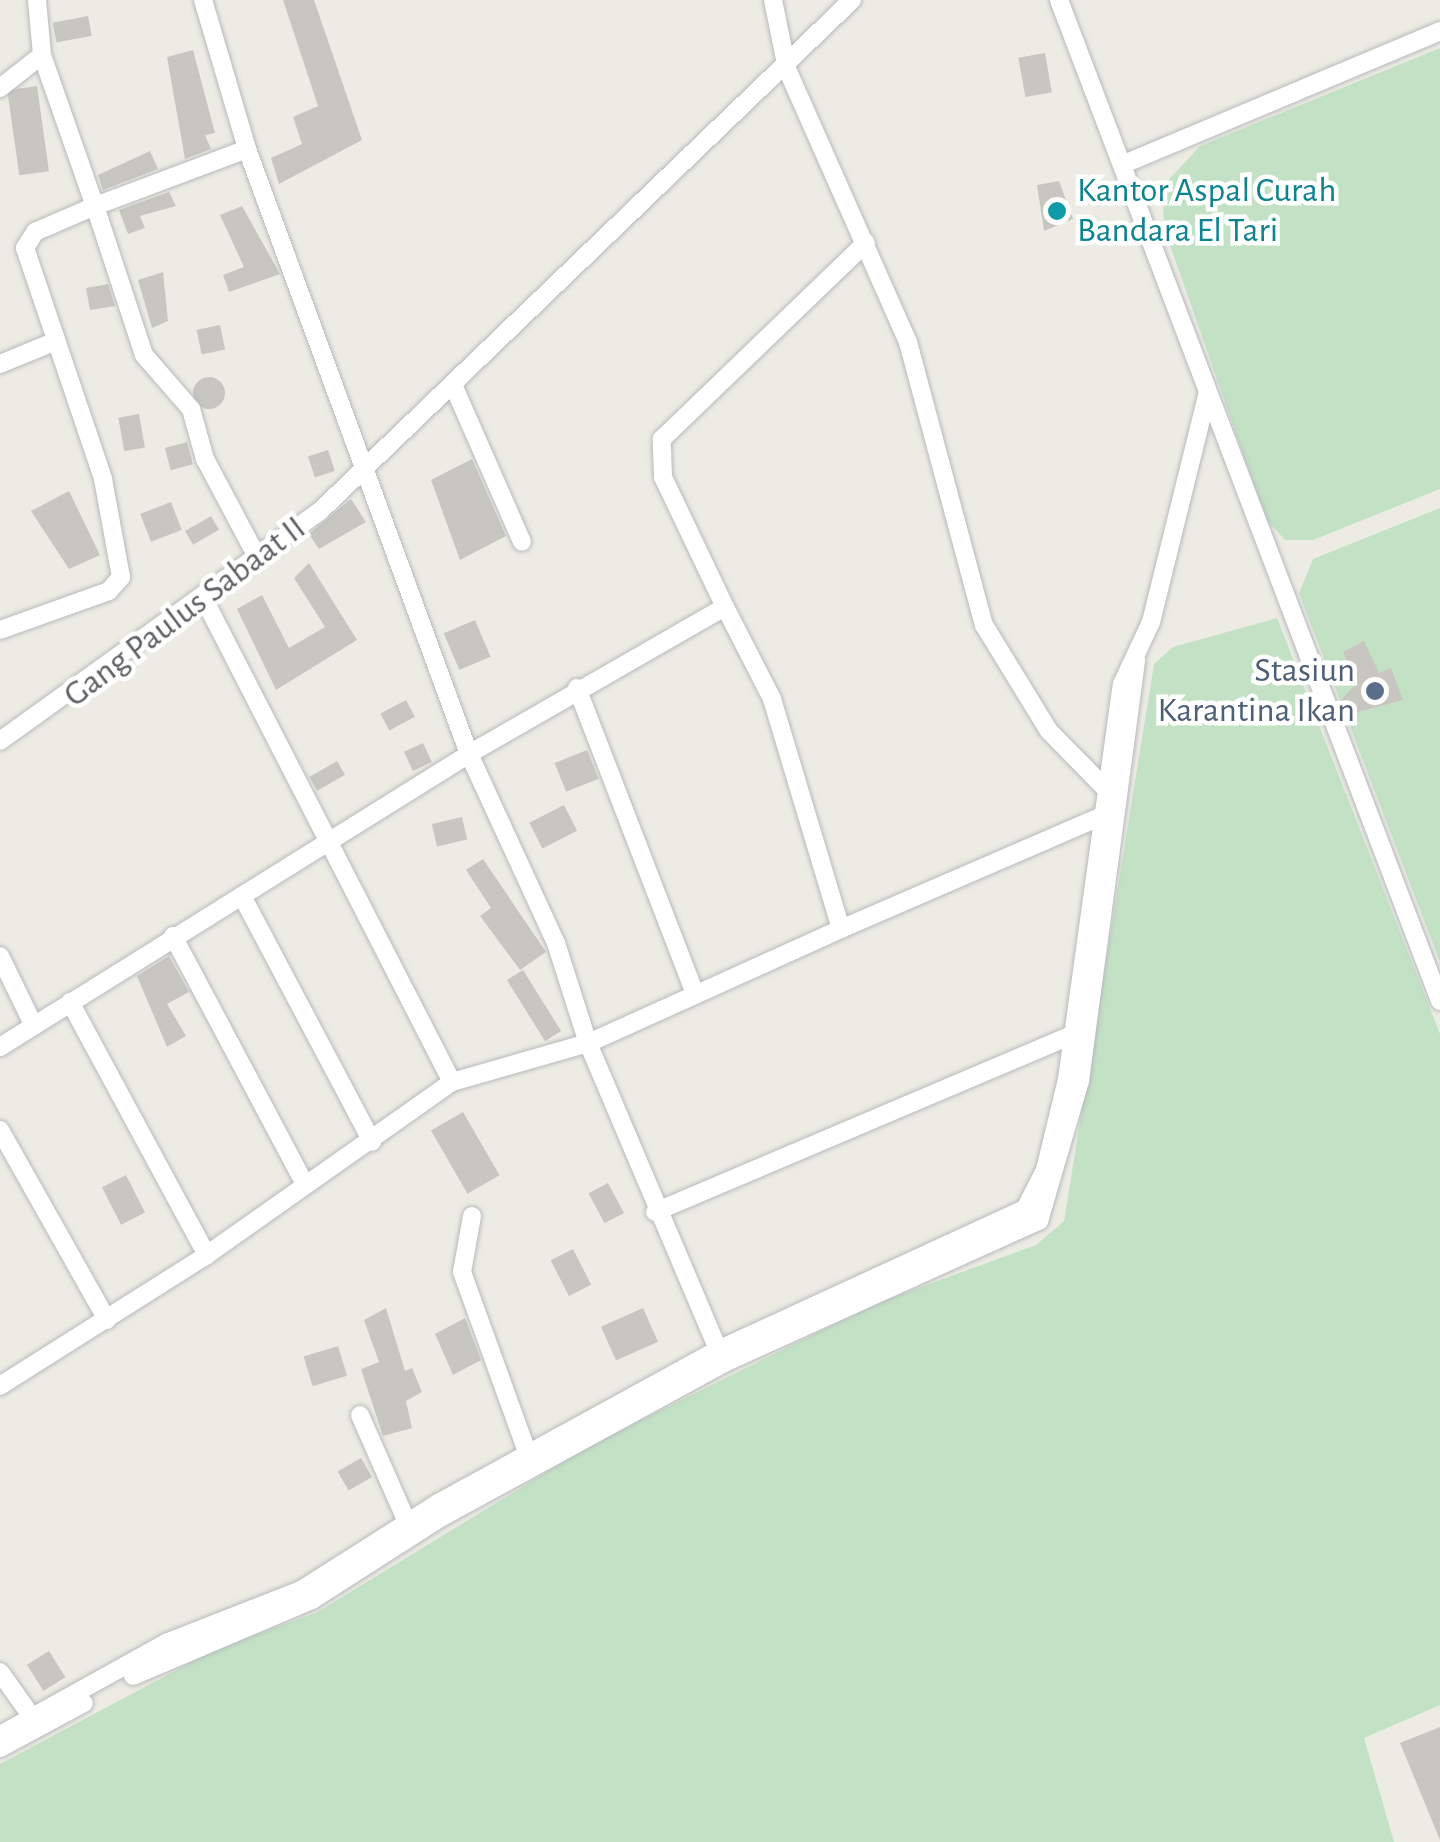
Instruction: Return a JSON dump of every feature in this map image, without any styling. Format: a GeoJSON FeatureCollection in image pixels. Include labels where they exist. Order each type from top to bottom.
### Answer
{"type":"FeatureCollection","features":[{"type":"Feature","properties":{"kind":"street"},"geometry":{"type":"LineString","coordinates":[[37,0],[42,55],[144,355],[191,409],[205,459],[256,557]]}},
{"type":"Feature","properties":{"kind":"street"},"geometry":{"type":"LineString","coordinates":[[203,0],[247,149],[362,473],[470,754],[556,943],[588,1044],[655,1212],[721,1356]]}},
{"type":"Feature","properties":{"kind":"street"},"geometry":{"type":"LineString","coordinates":[[772,0],[787,69],[908,342],[984,625],[1049,730],[1108,791]]}},
{"type":"Feature","properties":{"kind":"street","name":"Gang Paulus Sabaat II"},"geometry":{"type":"LineString","coordinates":[[0,741],[204,599],[362,473],[787,69],[852,0]]}},
{"type":"Feature","properties":{"kind":"street"},"geometry":{"type":"LineString","coordinates":[[1059,0],[1440,1001]]}},
{"type":"Feature","properties":{"kind":"street"},"geometry":{"type":"LineString","coordinates":[[1124,164],[1440,30]]}},
{"type":"Feature","properties":{"kind":"street"},"geometry":{"type":"LineString","coordinates":[[0,88],[42,55]]}},
{"type":"Feature","properties":{"kind":"street"},"geometry":{"type":"LineString","coordinates":[[0,630],[109,591],[121,577],[112,510],[25,248],[36,232],[247,149]]}},
{"type":"Feature","properties":{"kind":"street"},"geometry":{"type":"LineString","coordinates":[[841,929],[792,753],[663,477],[662,439],[866,243]]}},
{"type":"Feature","properties":{"kind":"street"},"geometry":{"type":"LineString","coordinates":[[0,364],[56,341]]}},
{"type":"Feature","properties":{"kind":"street"},"geometry":{"type":"LineString","coordinates":[[454,388],[522,542]]}},
{"type":"Feature","properties":{"kind":"street"},"geometry":{"type":"LineString","coordinates":[[0,1735],[168,1642],[301,1590],[406,1522],[721,1356],[1016,1217],[1045,1170],[1071,1035],[1108,791],[1136,660],[1208,395]]}},
{"type":"Feature","properties":{"kind":"street"},"geometry":{"type":"LineString","coordinates":[[204,599],[325,843],[452,1082]]}},
{"type":"Feature","properties":{"kind":"street"},"geometry":{"type":"LineString","coordinates":[[0,1047],[577,688],[725,606]]}},
{"type":"Feature","properties":{"kind":"street"},"geometry":{"type":"LineString","coordinates":[[577,688],[694,992]]}},
{"type":"Feature","properties":{"kind":"street"},"geometry":{"type":"LineString","coordinates":[[0,1386],[207,1255],[452,1082],[588,1044],[694,992],[1104,815]]}},
{"type":"Feature","properties":{"kind":"street"},"geometry":{"type":"LineString","coordinates":[[721,1356],[1038,1221],[1080,1081],[1104,815]]}},
{"type":"Feature","properties":{"kind":"street"},"geometry":{"type":"LineString","coordinates":[[242,896],[372,1142]]}},
{"type":"Feature","properties":{"kind":"street"},"geometry":{"type":"LineString","coordinates":[[174,936],[305,1184]]}},
{"type":"Feature","properties":{"kind":"street"},"geometry":{"type":"LineString","coordinates":[[0,956],[33,1024]]}},
{"type":"Feature","properties":{"kind":"street"},"geometry":{"type":"LineString","coordinates":[[70,1002],[207,1255]]}},
{"type":"Feature","properties":{"kind":"street"},"geometry":{"type":"LineString","coordinates":[[655,1212],[1071,1035]]}},
{"type":"Feature","properties":{"kind":"street"},"geometry":{"type":"LineString","coordinates":[[0,1130],[107,1320]]}},
{"type":"Feature","properties":{"kind":"street"},"geometry":{"type":"LineString","coordinates":[[472,1216],[462,1272],[530,1460]]}},
{"type":"Feature","properties":{"kind":"street"},"geometry":{"type":"LineString","coordinates":[[360,1416],[406,1522]]}},
{"type":"Feature","properties":{"kind":"street"},"geometry":{"type":"LineString","coordinates":[[0,1748],[190,1646],[312,1600],[530,1460]]}},
{"type":"Feature","properties":{"kind":"street"},"geometry":{"type":"LineString","coordinates":[[0,1672],[32,1717]]}},
{"type":"Feature","properties":{"kind":"green space"},"geometry":{"type":"Polygon","coordinates":[[[1440,48],[1440,489],[1313,540],[1285,540],[1266,519],[1164,228],[1163,186],[1200,146],[1440,48]]]}},
{"type":"Feature","properties":{"kind":"green space"},"geometry":{"type":"Polygon","coordinates":[[[1440,508],[1440,962],[1299,593],[1313,559],[1440,508]]]}},
{"type":"Feature","properties":{"kind":"green space"},"geometry":{"type":"Polygon","coordinates":[[[1277,618],[1440,1034],[1440,1705],[1364,1738],[1394,1842],[0,1842],[0,1764],[220,1647],[316,1613],[591,1445],[875,1304],[1036,1245],[1064,1221],[1154,664],[1173,647],[1277,618]]]}},
{"type":"Feature","properties":{"kind":"building"},"geometry":{"type":"Polygon","coordinates":[[[283,0],[314,0],[362,140],[279,184],[271,158],[302,144],[293,117],[318,106],[283,0]]]}},
{"type":"Feature","properties":{"kind":"building"},"geometry":{"type":"Polygon","coordinates":[[[88,16],[92,36],[56,43],[53,23],[88,16]]]}},
{"type":"Feature","properties":{"kind":"building"},"geometry":{"type":"Polygon","coordinates":[[[193,50],[215,133],[205,135],[211,149],[185,159],[167,57],[193,50]]]}},
{"type":"Feature","properties":{"kind":"building"},"geometry":{"type":"Polygon","coordinates":[[[1045,53],[1052,92],[1025,97],[1018,58],[1045,53]]]}},
{"type":"Feature","properties":{"kind":"building"},"geometry":{"type":"Polygon","coordinates":[[[37,86],[49,171],[19,175],[7,90],[37,86]]]}},
{"type":"Feature","properties":{"kind":"building"},"geometry":{"type":"Polygon","coordinates":[[[150,151],[158,169],[103,190],[98,175],[150,151]]]}},
{"type":"Feature","properties":{"kind":"building","name":"Kantor Aspal Curah Bandara El Tari"},"geometry":{"type":"Polygon","coordinates":[[[1059,181],[1073,219],[1044,231],[1037,185],[1059,181]]]}},
{"type":"Feature","properties":{"kind":"building"},"geometry":{"type":"Polygon","coordinates":[[[169,192],[176,206],[140,216],[145,228],[128,234],[119,210],[169,192]]]}},
{"type":"Feature","properties":{"kind":"building"},"geometry":{"type":"Polygon","coordinates":[[[242,206],[280,274],[229,292],[223,275],[244,267],[220,215],[242,206]]]}},
{"type":"Feature","properties":{"kind":"building"},"geometry":{"type":"Polygon","coordinates":[[[163,272],[168,321],[152,328],[138,280],[163,272]]]}},
{"type":"Feature","properties":{"kind":"building"},"geometry":{"type":"Polygon","coordinates":[[[108,284],[115,306],[90,310],[86,288],[108,284]]]}},
{"type":"Feature","properties":{"kind":"building"},"geometry":{"type":"Polygon","coordinates":[[[220,325],[225,349],[202,354],[197,330],[220,325]]]}},
{"type":"Feature","properties":{"kind":"building"},"geometry":{"type":"Polygon","coordinates":[[[209,377],[221,381],[225,393],[221,405],[209,409],[197,405],[193,393],[197,381],[209,377]]]}},
{"type":"Feature","properties":{"kind":"building"},"geometry":{"type":"Polygon","coordinates":[[[139,414],[145,447],[124,451],[118,418],[139,414]]]}},
{"type":"Feature","properties":{"kind":"building"},"geometry":{"type":"Polygon","coordinates":[[[187,442],[193,464],[171,470],[165,448],[187,442]]]}},
{"type":"Feature","properties":{"kind":"building"},"geometry":{"type":"Polygon","coordinates":[[[328,450],[335,471],[315,477],[308,456],[328,450]]]}},
{"type":"Feature","properties":{"kind":"building"},"geometry":{"type":"Polygon","coordinates":[[[472,459],[506,536],[460,560],[431,480],[472,459]]]}},
{"type":"Feature","properties":{"kind":"building"},"geometry":{"type":"Polygon","coordinates":[[[69,491],[100,555],[69,569],[31,511],[69,491]]]}},
{"type":"Feature","properties":{"kind":"building"},"geometry":{"type":"Polygon","coordinates":[[[351,499],[366,522],[319,549],[309,534],[351,499]]]}},
{"type":"Feature","properties":{"kind":"building"},"geometry":{"type":"Polygon","coordinates":[[[171,502],[182,530],[151,542],[140,514],[171,502]]]}},
{"type":"Feature","properties":{"kind":"building"},"geometry":{"type":"Polygon","coordinates":[[[211,516],[219,530],[193,545],[185,531],[211,516]]]}},
{"type":"Feature","properties":{"kind":"building"},"geometry":{"type":"Polygon","coordinates":[[[309,563],[357,640],[276,690],[237,609],[262,595],[289,648],[325,627],[294,578],[309,563]]]}},
{"type":"Feature","properties":{"kind":"building"},"geometry":{"type":"Polygon","coordinates":[[[475,620],[491,657],[459,670],[444,633],[475,620]]]}},
{"type":"Feature","properties":{"kind":"building","name":"Stasiun Karantina Ikan"},"geometry":{"type":"Polygon","coordinates":[[[1364,641],[1379,673],[1391,668],[1403,700],[1347,715],[1341,700],[1356,684],[1343,652],[1364,641]]]}},
{"type":"Feature","properties":{"kind":"building"},"geometry":{"type":"Polygon","coordinates":[[[406,700],[415,717],[389,730],[380,714],[406,700]]]}},
{"type":"Feature","properties":{"kind":"building"},"geometry":{"type":"Polygon","coordinates":[[[423,743],[432,762],[413,771],[404,752],[423,743]]]}},
{"type":"Feature","properties":{"kind":"building"},"geometry":{"type":"Polygon","coordinates":[[[587,750],[599,779],[566,792],[555,763],[587,750]]]}},
{"type":"Feature","properties":{"kind":"building"},"geometry":{"type":"Polygon","coordinates":[[[337,761],[345,775],[317,791],[309,777],[337,761]]]}},
{"type":"Feature","properties":{"kind":"building"},"geometry":{"type":"Polygon","coordinates":[[[564,805],[577,831],[542,849],[529,823],[564,805]]]}},
{"type":"Feature","properties":{"kind":"building"},"geometry":{"type":"Polygon","coordinates":[[[462,817],[467,839],[437,846],[432,824],[462,817]]]}},
{"type":"Feature","properties":{"kind":"building"},"geometry":{"type":"Polygon","coordinates":[[[483,859],[546,952],[520,970],[480,916],[491,908],[466,870],[483,859]]]}},
{"type":"Feature","properties":{"kind":"building"},"geometry":{"type":"Polygon","coordinates":[[[169,956],[189,992],[167,1004],[186,1036],[167,1047],[137,976],[169,956]]]}},
{"type":"Feature","properties":{"kind":"building"},"geometry":{"type":"Polygon","coordinates":[[[523,970],[561,1031],[545,1041],[507,980],[523,970]]]}},
{"type":"Feature","properties":{"kind":"building"},"geometry":{"type":"Polygon","coordinates":[[[463,1112],[500,1175],[467,1194],[431,1130],[463,1112]]]}},
{"type":"Feature","properties":{"kind":"building"},"geometry":{"type":"Polygon","coordinates":[[[126,1175],[145,1212],[121,1225],[102,1187],[126,1175]]]}},
{"type":"Feature","properties":{"kind":"building"},"geometry":{"type":"Polygon","coordinates":[[[608,1183],[624,1213],[605,1223],[589,1193],[608,1183]]]}},
{"type":"Feature","properties":{"kind":"building"},"geometry":{"type":"Polygon","coordinates":[[[573,1249],[591,1285],[569,1296],[551,1260],[573,1249]]]}},
{"type":"Feature","properties":{"kind":"building"},"geometry":{"type":"Polygon","coordinates":[[[386,1308],[405,1371],[412,1368],[422,1392],[406,1401],[412,1428],[383,1436],[361,1369],[379,1362],[364,1320],[386,1308]]]}},
{"type":"Feature","properties":{"kind":"building"},"geometry":{"type":"Polygon","coordinates":[[[643,1308],[658,1342],[616,1361],[601,1327],[643,1308]]]}},
{"type":"Feature","properties":{"kind":"building"},"geometry":{"type":"Polygon","coordinates":[[[465,1318],[481,1360],[453,1375],[435,1334],[465,1318]]]}},
{"type":"Feature","properties":{"kind":"building"},"geometry":{"type":"Polygon","coordinates":[[[338,1346],[347,1376],[313,1386],[304,1357],[338,1346]]]}},
{"type":"Feature","properties":{"kind":"building"},"geometry":{"type":"Polygon","coordinates":[[[361,1458],[372,1477],[349,1491],[338,1472],[361,1458]]]}},
{"type":"Feature","properties":{"kind":"building"},"geometry":{"type":"Polygon","coordinates":[[[49,1651],[65,1677],[43,1691],[27,1665],[49,1651]]]}},
{"type":"Feature","properties":{"kind":"building"},"geometry":{"type":"Polygon","coordinates":[[[1440,1727],[1440,1840],[1400,1743],[1440,1727]]]}},
{"type":"Feature","properties":{"kind":"place","name":"Kantor Aspal Curah Bandara El Tari"},"geometry":{"type":"Point","coordinates":[1057,211]}},
{"type":"Feature","properties":{"kind":"place","name":"Stasiun Karantina Ikan"},"geometry":{"type":"Point","coordinates":[1375,691]}}]}
